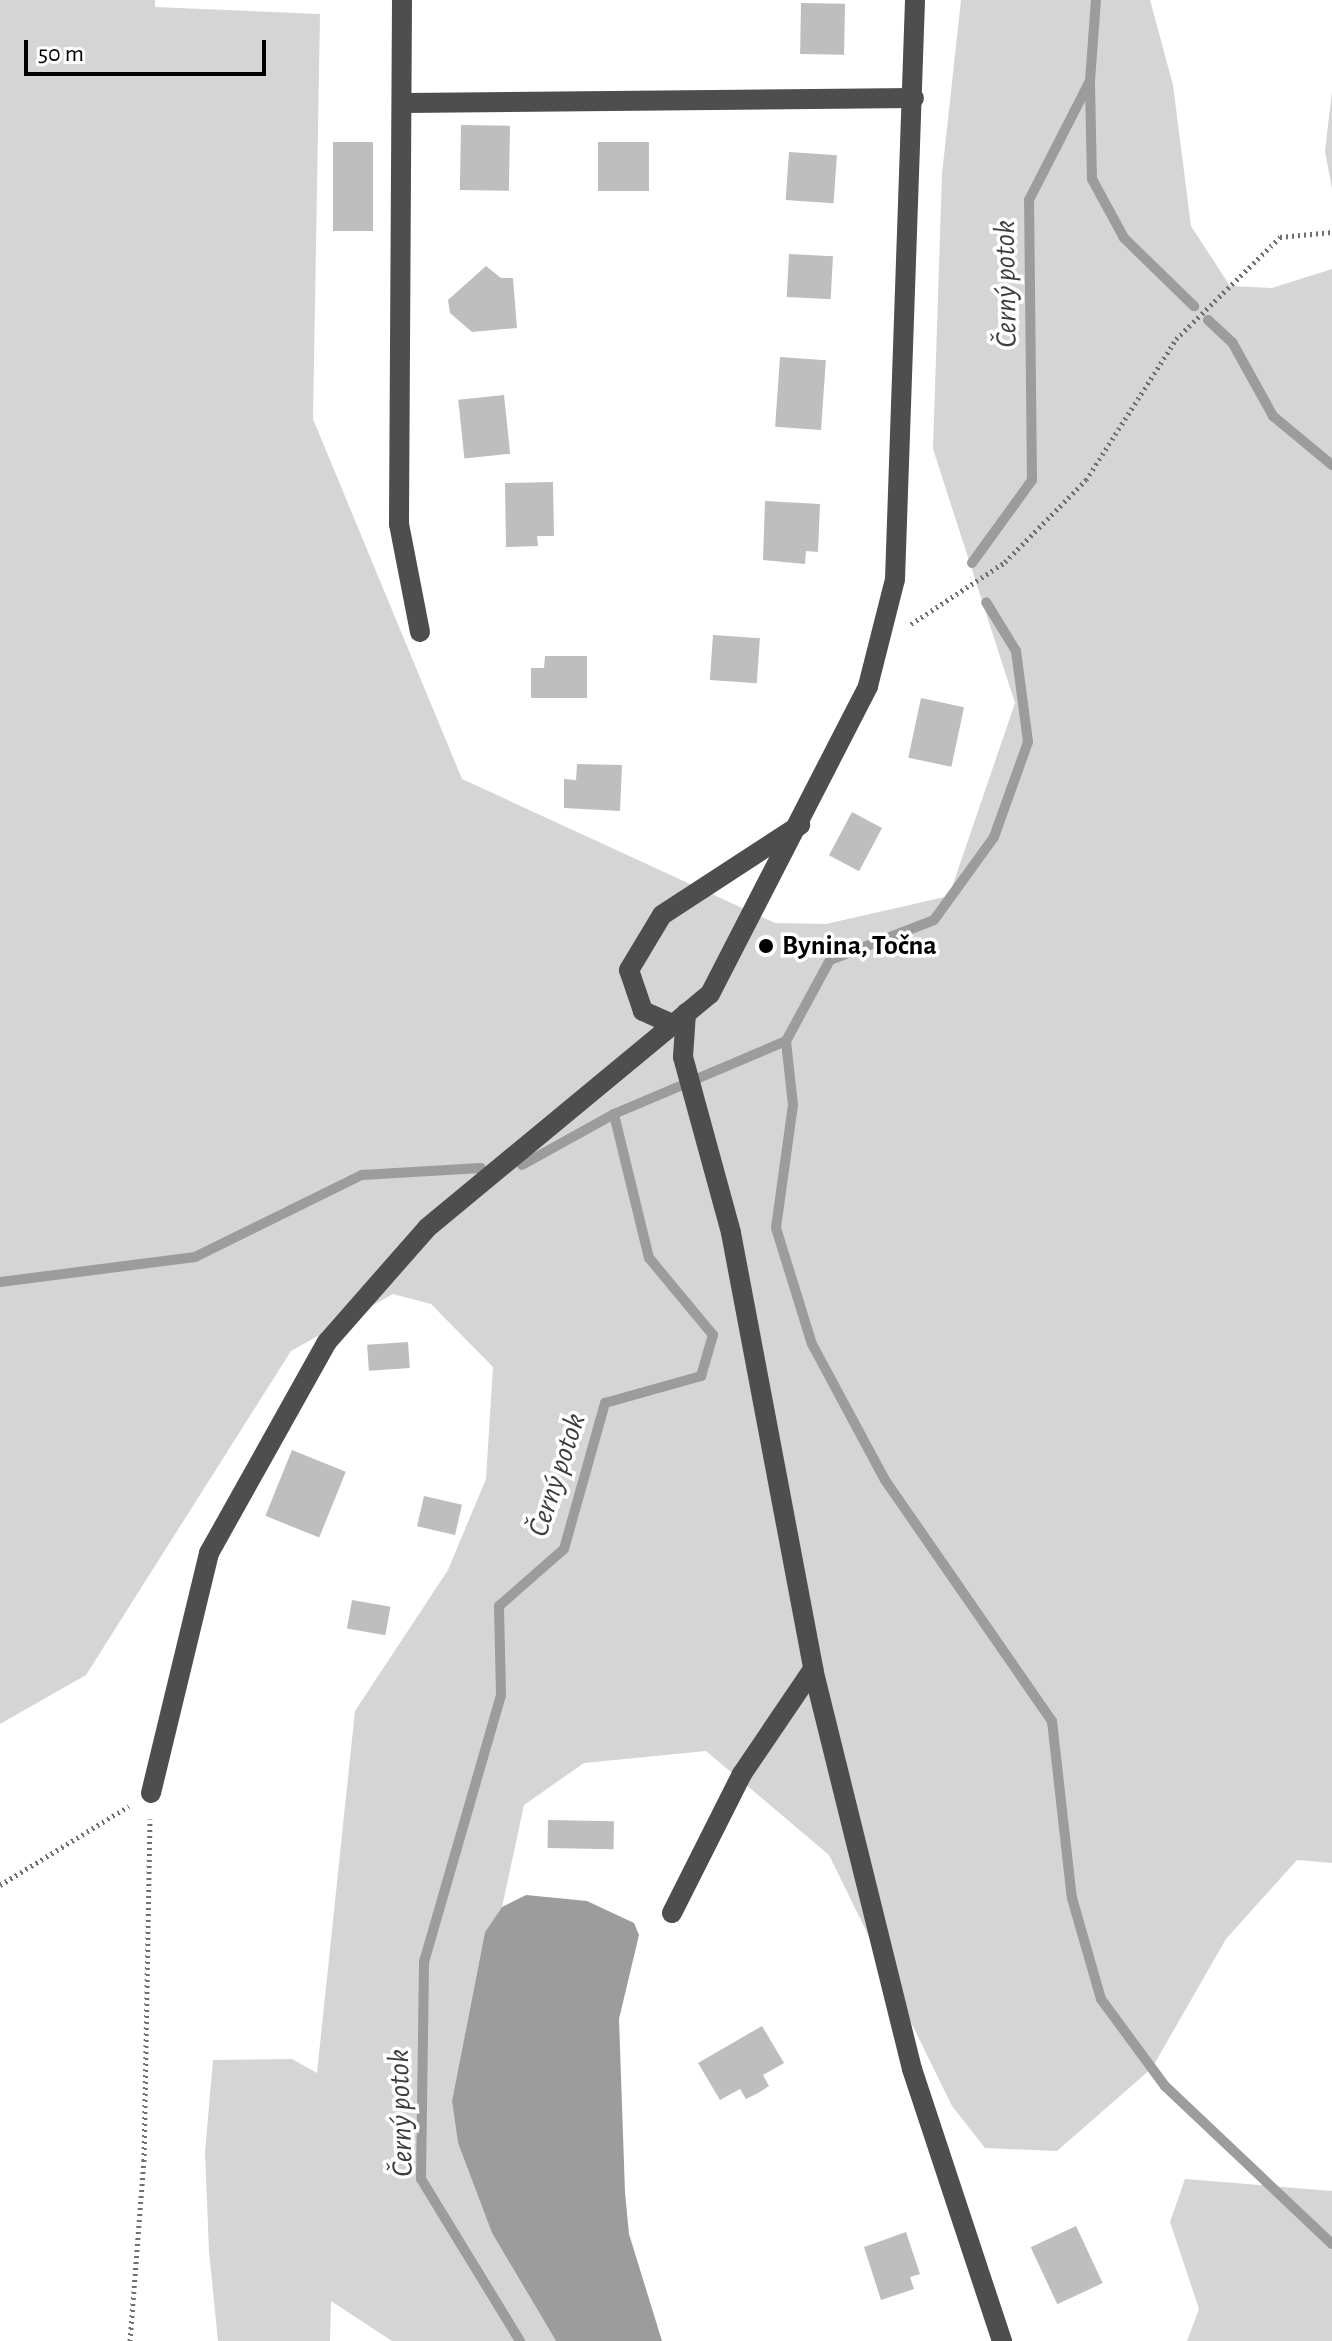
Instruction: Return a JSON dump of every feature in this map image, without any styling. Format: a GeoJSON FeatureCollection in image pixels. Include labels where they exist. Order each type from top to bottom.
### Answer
{"type":"FeatureCollection","features":[{"type":"Feature","properties":{"kind":"street"},"geometry":{"type":"LineString","coordinates":[[402,0],[405,103],[399,524],[420,632]]}},
{"type":"Feature","properties":{"kind":"street"},"geometry":{"type":"LineString","coordinates":[[151,1793],[209,1553],[327,1342],[427,1228],[710,994],[801,824],[883,641],[900,503],[915,0]]}},
{"type":"Feature","properties":{"kind":"street"},"geometry":{"type":"LineString","coordinates":[[405,103],[914,98]]}},
{"type":"Feature","properties":{"kind":"street"},"geometry":{"type":"LineString","coordinates":[[679,1019],[643,1011],[629,970],[662,915],[801,824]]}},
{"type":"Feature","properties":{"kind":"street"},"geometry":{"type":"LineString","coordinates":[[679,1019],[686,1069],[731,1233],[813,1669],[912,2069],[1002,2341]]}},
{"type":"Feature","properties":{"kind":"street"},"geometry":{"type":"LineString","coordinates":[[672,1913],[742,1774],[813,1669]]}},
{"type":"Feature","properties":{"kind":"path"},"geometry":{"type":"LineString","coordinates":[[883,641],[965,591],[1086,480],[1176,339],[1280,237],[1332,232]]}},
{"type":"Feature","properties":{"kind":"path"},"geometry":{"type":"LineString","coordinates":[[0,1885],[151,1793]]}},
{"type":"Feature","properties":{"kind":"path"},"geometry":{"type":"LineString","coordinates":[[130,2341],[144,2161],[151,1793]]}},
{"type":"Feature","properties":{"kind":"shaded area"},"geometry":{"type":"Polygon","coordinates":[[[0,0],[155,0],[155,7],[320,14],[313,419],[462,779],[775,923],[826,924],[949,896],[1015,703],[933,449],[942,174],[961,0],[1150,0],[1173,85],[1191,226],[1230,286],[1272,288],[1332,269],[1332,1863],[1297,1860],[1226,1939],[1152,2068],[1057,2151],[985,2148],[952,2106],[829,1855],[706,1751],[584,1763],[524,1805],[502,1907],[485,1932],[452,2101],[458,2143],[492,2233],[556,2341],[392,2341],[331,2301],[330,2341],[218,2341],[209,2251],[205,2152],[213,2060],[292,2059],[317,2073],[355,1711],[448,1570],[486,1479],[493,1367],[431,1304],[393,1294],[291,1351],[86,1675],[0,1724],[0,0]]]}},
{"type":"Feature","properties":{"kind":"shaded area"},"geometry":{"type":"Polygon","coordinates":[[[1332,91],[1332,189],[1325,151],[1332,91]]]}},
{"type":"Feature","properties":{"kind":"shaded area"},"geometry":{"type":"Polygon","coordinates":[[[526,1895],[587,1901],[634,1923],[639,1935],[619,2019],[625,2192],[629,2234],[662,2341],[556,2341],[492,2233],[458,2143],[452,2101],[485,1932],[502,1907],[526,1895]]]}},
{"type":"Feature","properties":{"kind":"shaded area"},"geometry":{"type":"Polygon","coordinates":[[[1185,2179],[1332,2191],[1332,2341],[1187,2341],[1199,2309],[1170,2222],[1185,2179]]]}},
{"type":"Feature","properties":{"kind":"building"},"geometry":{"type":"Polygon","coordinates":[[[801,3],[845,4],[844,55],[800,54],[801,3]]]}},
{"type":"Feature","properties":{"kind":"building"},"geometry":{"type":"Polygon","coordinates":[[[461,125],[510,126],[509,191],[460,190],[461,125]]]}},
{"type":"Feature","properties":{"kind":"building"},"geometry":{"type":"Polygon","coordinates":[[[333,142],[373,142],[373,231],[333,231],[333,142]]]}},
{"type":"Feature","properties":{"kind":"building"},"geometry":{"type":"Polygon","coordinates":[[[598,142],[649,142],[649,191],[598,191],[598,142]]]}},
{"type":"Feature","properties":{"kind":"building"},"geometry":{"type":"Polygon","coordinates":[[[789,152],[837,155],[834,203],[786,200],[789,152]]]}},
{"type":"Feature","properties":{"kind":"building"},"geometry":{"type":"Polygon","coordinates":[[[789,254],[833,256],[831,299],[787,297],[789,254]]]}},
{"type":"Feature","properties":{"kind":"building"},"geometry":{"type":"Polygon","coordinates":[[[486,266],[501,278],[513,278],[517,328],[472,332],[450,313],[448,300],[486,266]]]}},
{"type":"Feature","properties":{"kind":"building"},"geometry":{"type":"Polygon","coordinates":[[[780,357],[826,360],[821,430],[775,427],[780,357]]]}},
{"type":"Feature","properties":{"kind":"building"},"geometry":{"type":"Polygon","coordinates":[[[504,395],[510,454],[464,458],[458,400],[504,395]]]}},
{"type":"Feature","properties":{"kind":"building"},"geometry":{"type":"Polygon","coordinates":[[[553,482],[554,536],[537,536],[538,546],[506,547],[505,483],[553,482]]]}},
{"type":"Feature","properties":{"kind":"building"},"geometry":{"type":"Polygon","coordinates":[[[765,501],[820,504],[818,552],[806,551],[805,564],[763,560],[765,501]]]}},
{"type":"Feature","properties":{"kind":"building"},"geometry":{"type":"Polygon","coordinates":[[[713,635],[760,638],[757,683],[710,680],[713,635]]]}},
{"type":"Feature","properties":{"kind":"building"},"geometry":{"type":"Polygon","coordinates":[[[545,656],[587,656],[587,698],[531,698],[531,668],[544,668],[545,656]]]}},
{"type":"Feature","properties":{"kind":"building"},"geometry":{"type":"Polygon","coordinates":[[[921,698],[964,707],[951,767],[908,758],[921,698]]]}},
{"type":"Feature","properties":{"kind":"building"},"geometry":{"type":"Polygon","coordinates":[[[577,764],[622,765],[620,811],[564,808],[564,779],[576,780],[577,764]]]}},
{"type":"Feature","properties":{"kind":"building"},"geometry":{"type":"Polygon","coordinates":[[[852,812],[882,828],[859,871],[829,855],[852,812]]]}},
{"type":"Feature","properties":{"kind":"building"},"geometry":{"type":"Polygon","coordinates":[[[408,1342],[410,1368],[369,1371],[367,1345],[408,1342]]]}},
{"type":"Feature","properties":{"kind":"building"},"geometry":{"type":"Polygon","coordinates":[[[292,1450],[346,1472],[319,1538],[265,1516],[292,1450]]]}},
{"type":"Feature","properties":{"kind":"building"},"geometry":{"type":"Polygon","coordinates":[[[424,1496],[462,1505],[455,1535],[417,1526],[424,1496]]]}},
{"type":"Feature","properties":{"kind":"building"},"geometry":{"type":"Polygon","coordinates":[[[352,1600],[390,1607],[385,1635],[347,1629],[352,1600]]]}},
{"type":"Feature","properties":{"kind":"building"},"geometry":{"type":"Polygon","coordinates":[[[548,1820],[614,1821],[614,1849],[548,1848],[548,1820]]]}},
{"type":"Feature","properties":{"kind":"building"},"geometry":{"type":"Polygon","coordinates":[[[762,2026],[784,2063],[763,2075],[769,2086],[758,2093],[746,2099],[740,2089],[720,2100],[698,2063],[762,2026]]]}},
{"type":"Feature","properties":{"kind":"building"},"geometry":{"type":"Polygon","coordinates":[[[1076,2226],[1103,2283],[1057,2304],[1031,2247],[1076,2226]]]}},
{"type":"Feature","properties":{"kind":"building"},"geometry":{"type":"Polygon","coordinates":[[[906,2232],[920,2274],[910,2277],[914,2289],[881,2300],[864,2247],[906,2232]]]}},
{"type":"Feature","properties":{"kind":"waterway","name":"Černý potok"},"geometry":{"type":"LineString","coordinates":[[972,563],[1032,480],[1029,200],[1090,81],[1096,0]]}},
{"type":"Feature","properties":{"kind":"waterway"},"geometry":{"type":"LineString","coordinates":[[1090,85],[1092,179],[1124,238],[1194,306]]}},
{"type":"Feature","properties":{"kind":"waterway"},"geometry":{"type":"LineString","coordinates":[[1208,320],[1232,342],[1273,416],[1332,465]]}},
{"type":"Feature","properties":{"kind":"waterway","name":"Černý potok"},"geometry":{"type":"LineString","coordinates":[[520,2341],[421,2179],[424,1962],[501,1695],[499,1606],[564,1549],[605,1403],[701,1376],[713,1335],[649,1258],[614,1114],[786,1041],[830,960],[934,920],[994,837],[1028,742],[1016,651],[986,602]]}},
{"type":"Feature","properties":{"kind":"waterway"},"geometry":{"type":"LineString","coordinates":[[786,1041],[793,1105],[776,1228],[812,1344],[885,1480],[1052,1721],[1072,1898],[1101,1999],[1165,2086],[1332,2244]]}},
{"type":"Feature","properties":{"kind":"waterway"},"geometry":{"type":"LineString","coordinates":[[522,1165],[614,1114]]}},
{"type":"Feature","properties":{"kind":"waterway"},"geometry":{"type":"LineString","coordinates":[[0,1282],[195,1257],[362,1175],[481,1168]]}},
{"type":"Feature","properties":{"kind":"place","name":"Bynina, Točna"},"geometry":{"type":"Point","coordinates":[766,946]}}]}
